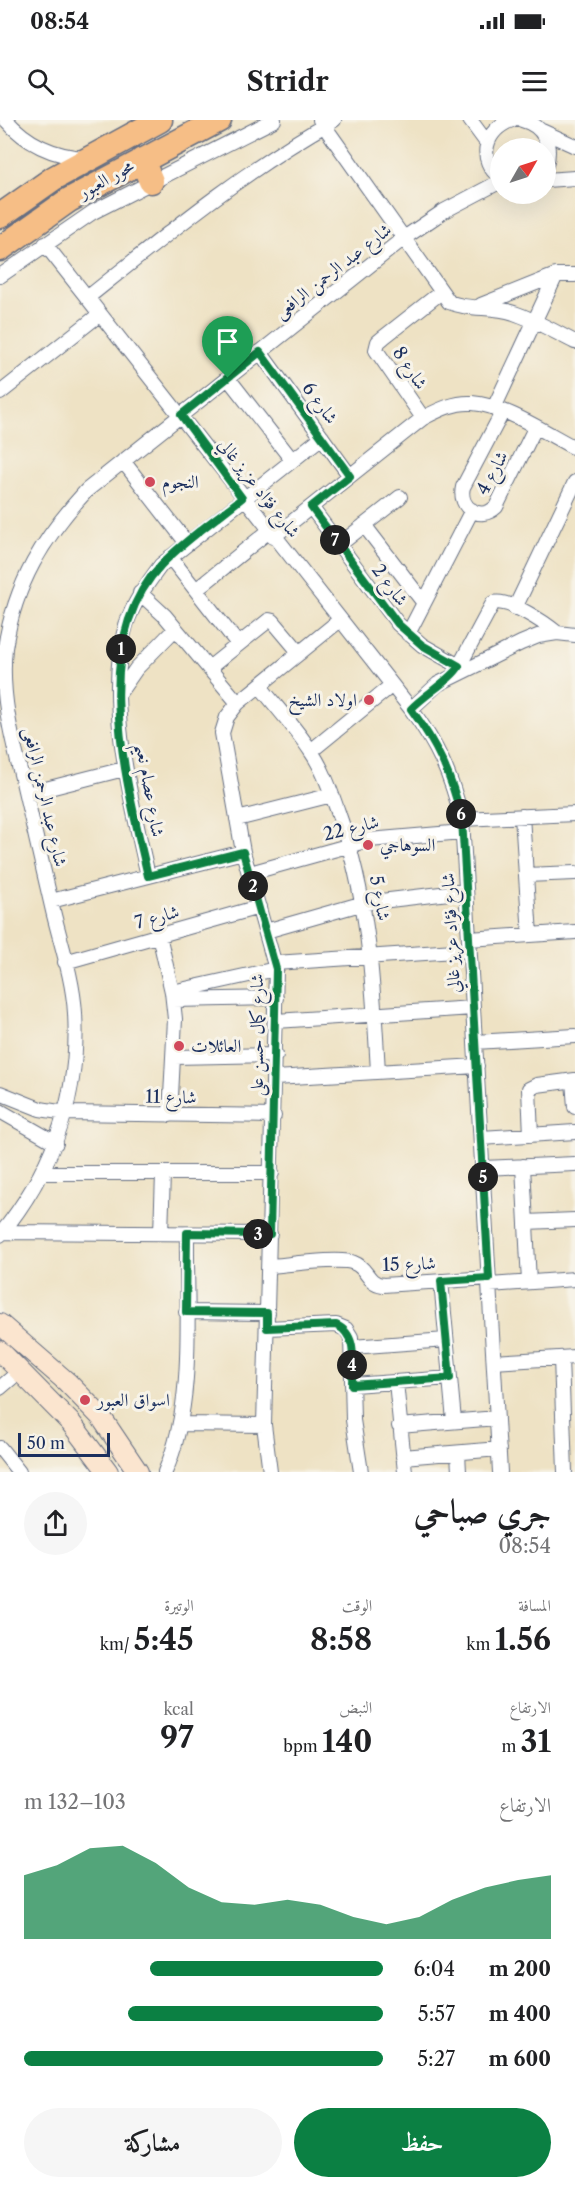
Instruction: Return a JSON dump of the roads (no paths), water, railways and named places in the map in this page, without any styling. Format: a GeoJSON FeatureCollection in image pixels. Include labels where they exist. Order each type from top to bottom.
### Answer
{"type":"FeatureCollection","features":[{"type":"Feature","properties":{"kind":"highway","name":"محور العبور"},"geometry":{"type":"LineString","coordinates":[[0,216],[87,158],[160,120]]}},
{"type":"Feature","properties":{"kind":"highway","name":"محور العبور"},"geometry":{"type":"LineString","coordinates":[[0,249],[69,200],[146,170],[219,120]]}},
{"type":"Feature","properties":{"kind":"street"},"geometry":{"type":"LineString","coordinates":[[0,276],[93,212],[146,170],[274,120]]}},
{"type":"Feature","properties":{"kind":"street"},"geometry":{"type":"LineString","coordinates":[[470,120],[487,143],[490,166]]}},
{"type":"Feature","properties":{"kind":"street"},"geometry":{"type":"LineString","coordinates":[[487,143],[496,128],[512,120]]}},
{"type":"Feature","properties":{"kind":"street"},"geometry":{"type":"LineString","coordinates":[[4,122],[41,148],[56,154],[87,158]]}},
{"type":"Feature","properties":{"kind":"street"},"geometry":{"type":"LineString","coordinates":[[87,298],[225,189],[326,122],[440,293],[455,305],[495,308],[515,313],[575,342]]}},
{"type":"Feature","properties":{"kind":"street"},"geometry":{"type":"LineString","coordinates":[[531,123],[575,146]]}},
{"type":"Feature","properties":{"kind":"street"},"geometry":{"type":"LineString","coordinates":[[531,123],[542,138]]}},
{"type":"Feature","properties":{"kind":"street"},"geometry":{"type":"LineString","coordinates":[[556,179],[575,178]]}},
{"type":"Feature","properties":{"kind":"street","name":"شارع عبد الرحمن الرافعى"},"geometry":{"type":"LineString","coordinates":[[1,1234],[43,1173],[56,1143],[66,1113],[75,1062],[75,1011],[26,794],[4,717],[2,702],[4,650],[14,605],[32,563],[56,524],[87,490],[404,238],[444,211],[490,185]]}},
{"type":"Feature","properties":{"kind":"street","name":"شارع فؤاد عزيز غالي"},"geometry":{"type":"LineString","coordinates":[[45,244],[181,415],[242,498],[411,709],[435,742],[452,780],[463,826],[500,1472]]}},
{"type":"Feature","properties":{"kind":"street"},"geometry":{"type":"LineString","coordinates":[[473,308],[556,275],[575,275]]}},
{"type":"Feature","properties":{"kind":"street","name":"شارع 4"},"geometry":{"type":"LineString","coordinates":[[536,428],[496,507],[489,513],[480,514],[464,505],[460,496],[463,487],[499,410],[534,322],[556,275]]}},
{"type":"Feature","properties":{"kind":"street","name":"شارع 8"},"geometry":{"type":"LineString","coordinates":[[423,418],[376,350],[378,342],[440,293]]}},
{"type":"Feature","properties":{"kind":"street"},"geometry":{"type":"LineString","coordinates":[[0,393],[100,314]]}},
{"type":"Feature","properties":{"kind":"street","name":"شارع 6"},"geometry":{"type":"LineString","coordinates":[[260,352],[350,476]]}},
{"type":"Feature","properties":{"kind":"street"},"geometry":{"type":"LineString","coordinates":[[228,378],[292,460]]}},
{"type":"Feature","properties":{"kind":"street"},"geometry":{"type":"LineString","coordinates":[[196,590],[311,507],[423,418],[446,406],[472,403],[499,410],[575,448]]}},
{"type":"Feature","properties":{"kind":"street","name":"شارع عصام نعيم"},"geometry":{"type":"LineString","coordinates":[[148,876],[124,769],[120,692],[122,647],[127,624],[140,593],[170,557],[321,437]]}},
{"type":"Feature","properties":{"kind":"street"},"geometry":{"type":"LineString","coordinates":[[123,461],[186,542]]}},
{"type":"Feature","properties":{"kind":"street"},"geometry":{"type":"LineString","coordinates":[[515,608],[575,482]]}},
{"type":"Feature","properties":{"kind":"street"},"geometry":{"type":"LineString","coordinates":[[339,545],[400,497]]}},
{"type":"Feature","properties":{"kind":"street","name":"شارع 2"},"geometry":{"type":"LineString","coordinates":[[311,507],[388,613],[408,634],[457,670]]}},
{"type":"Feature","properties":{"kind":"street"},"geometry":{"type":"LineString","coordinates":[[408,634],[472,510]]}},
{"type":"Feature","properties":{"kind":"street"},"geometry":{"type":"LineString","coordinates":[[364,525],[424,603]]}},
{"type":"Feature","properties":{"kind":"street"},"geometry":{"type":"LineString","coordinates":[[170,557],[238,644]]}},
{"type":"Feature","properties":{"kind":"street"},"geometry":{"type":"LineString","coordinates":[[140,593],[176,628],[238,703]]}},
{"type":"Feature","properties":{"kind":"street"},"geometry":{"type":"LineString","coordinates":[[457,670],[493,603],[499,601],[515,608],[557,633]]}},
{"type":"Feature","properties":{"kind":"street"},"geometry":{"type":"LineString","coordinates":[[209,668],[269,620],[273,621],[300,653]]}},
{"type":"Feature","properties":{"kind":"street","name":"شارع كمال حسن على"},"geometry":{"type":"LineString","coordinates":[[270,1472],[264,1425],[276,1055],[276,966],[243,852],[222,733],[227,717],[238,703],[340,620]]}},
{"type":"Feature","properties":{"kind":"street"},"geometry":{"type":"LineString","coordinates":[[120,692],[136,669],[176,628]]}},
{"type":"Feature","properties":{"kind":"street"},"geometry":{"type":"LineString","coordinates":[[411,709],[424,695],[457,670],[538,636],[557,633],[575,635]]}},
{"type":"Feature","properties":{"kind":"street","name":"شارع 5"},"geometry":{"type":"LineString","coordinates":[[260,686],[311,751],[332,795],[350,846],[364,903],[371,957],[378,1072]]}},
{"type":"Feature","properties":{"kind":"street"},"geometry":{"type":"LineString","coordinates":[[311,751],[392,686]]}},
{"type":"Feature","properties":{"kind":"street"},"geometry":{"type":"LineString","coordinates":[[26,794],[124,769]]}},
{"type":"Feature","properties":{"kind":"street"},"geometry":{"type":"LineString","coordinates":[[237,819],[332,795]]}},
{"type":"Feature","properties":{"kind":"street","name":"شارع 22"},"geometry":{"type":"LineString","coordinates":[[250,873],[385,837],[522,816],[575,814]]}},
{"type":"Feature","properties":{"kind":"street"},"geometry":{"type":"LineString","coordinates":[[522,816],[530,935]]}},
{"type":"Feature","properties":{"kind":"street"},"geometry":{"type":"LineString","coordinates":[[51,901],[243,852]]}},
{"type":"Feature","properties":{"kind":"street"},"geometry":{"type":"LineString","coordinates":[[526,875],[575,873]]}},
{"type":"Feature","properties":{"kind":"street"},"geometry":{"type":"LineString","coordinates":[[266,931],[364,903],[466,891]]}},
{"type":"Feature","properties":{"kind":"street","name":"شارع 7"},"geometry":{"type":"LineString","coordinates":[[65,962],[259,907]]}},
{"type":"Feature","properties":{"kind":"street"},"geometry":{"type":"LineString","coordinates":[[173,996],[276,966],[470,945],[530,935],[575,932]]}},
{"type":"Feature","properties":{"kind":"street"},"geometry":{"type":"LineString","coordinates":[[159,935],[173,996],[174,1057],[170,1115]]}},
{"type":"Feature","properties":{"kind":"street"},"geometry":{"type":"LineString","coordinates":[[173,996],[276,998]]}},
{"type":"Feature","properties":{"kind":"street"},"geometry":{"type":"LineString","coordinates":[[276,1021],[473,1008]]}},
{"type":"Feature","properties":{"kind":"street"},"geometry":{"type":"LineString","coordinates":[[475,1042],[575,1036]]}},
{"type":"Feature","properties":{"kind":"street"},"geometry":{"type":"LineString","coordinates":[[174,1057],[276,1055]]}},
{"type":"Feature","properties":{"kind":"street"},"geometry":{"type":"LineString","coordinates":[[275,1078],[477,1065]]}},
{"type":"Feature","properties":{"kind":"street"},"geometry":{"type":"LineString","coordinates":[[531,1135],[530,1089],[537,1085],[574,1081],[575,1107]]}},
{"type":"Feature","properties":{"kind":"street","name":"شارع 11"},"geometry":{"type":"LineString","coordinates":[[0,1093],[40,1109],[66,1113],[274,1116]]}},
{"type":"Feature","properties":{"kind":"street"},"geometry":{"type":"LineString","coordinates":[[0,1111],[56,1143]]}},
{"type":"Feature","properties":{"kind":"street"},"geometry":{"type":"LineString","coordinates":[[481,1138],[575,1132]]}},
{"type":"Feature","properties":{"kind":"street"},"geometry":{"type":"LineString","coordinates":[[483,1168],[575,1164]]}},
{"type":"Feature","properties":{"kind":"street"},"geometry":{"type":"LineString","coordinates":[[524,1166],[529,1282]]}},
{"type":"Feature","properties":{"kind":"street"},"geometry":{"type":"LineString","coordinates":[[43,1173],[272,1173]]}},
{"type":"Feature","properties":{"kind":"street"},"geometry":{"type":"LineString","coordinates":[[161,1233],[163,1174]]}},
{"type":"Feature","properties":{"kind":"street"},"geometry":{"type":"LineString","coordinates":[[526,1222],[575,1220]]}},
{"type":"Feature","properties":{"kind":"street"},"geometry":{"type":"LineString","coordinates":[[165,1472],[181,1424],[185,1391],[187,1233]]}},
{"type":"Feature","properties":{"kind":"street"},"geometry":{"type":"LineString","coordinates":[[1,1234],[270,1234]]}},
{"type":"Feature","properties":{"kind":"street","name":"شارع 15"},"geometry":{"type":"LineString","coordinates":[[269,1266],[348,1261],[362,1268],[369,1281],[375,1284],[441,1281],[529,1282],[575,1279]]}},
{"type":"Feature","properties":{"kind":"street"},"geometry":{"type":"LineString","coordinates":[[441,1281],[454,1421]]}},
{"type":"Feature","properties":{"kind":"street"},"geometry":{"type":"LineString","coordinates":[[186,1312],[267,1313]]}},
{"type":"Feature","properties":{"kind":"street"},"geometry":{"type":"LineString","coordinates":[[0,1324],[67,1382],[89,1406],[133,1464]]}},
{"type":"Feature","properties":{"kind":"street"},"geometry":{"type":"LineString","coordinates":[[267,1328],[336,1325],[346,1329],[351,1337],[353,1420],[361,1472]]}},
{"type":"Feature","properties":{"kind":"street"},"geometry":{"type":"LineString","coordinates":[[352,1347],[446,1340]]}},
{"type":"Feature","properties":{"kind":"street"},"geometry":{"type":"LineString","coordinates":[[0,1352],[21,1370],[70,1423],[108,1472]]}},
{"type":"Feature","properties":{"kind":"street"},"geometry":{"type":"LineString","coordinates":[[494,1362],[568,1358],[569,1415],[565,1472]]}},
{"type":"Feature","properties":{"kind":"street"},"geometry":{"type":"LineString","coordinates":[[0,1388],[21,1370]]}},
{"type":"Feature","properties":{"kind":"street"},"geometry":{"type":"LineString","coordinates":[[352,1385],[450,1378]]}},
{"type":"Feature","properties":{"kind":"street"},"geometry":{"type":"LineString","coordinates":[[396,1382],[405,1472]]}},
{"type":"Feature","properties":{"kind":"street"},"geometry":{"type":"LineString","coordinates":[[70,1423],[79,1426],[88,1422],[92,1414],[89,1406]]}},
{"type":"Feature","properties":{"kind":"street"},"geometry":{"type":"LineString","coordinates":[[399,1426],[497,1418]]}},
{"type":"Feature","properties":{"kind":"street"},"geometry":{"type":"LineString","coordinates":[[181,1424],[264,1425]]}},
{"type":"Feature","properties":{"kind":"street"},"geometry":{"type":"LineString","coordinates":[[0,1449],[19,1472]]}},
{"type":"Feature","properties":{"kind":"street"},"geometry":{"type":"LineString","coordinates":[[403,1457],[499,1449]]}},
{"type":"Feature","properties":{"kind":"street"},"geometry":{"type":"LineString","coordinates":[[458,1452],[459,1472]]}},
{"type":"Feature","properties":{"kind":"street"},"geometry":{"type":"LineString","coordinates":[[108,1472],[107,1463],[112,1456],[120,1453],[133,1464]]}},
{"type":"Feature","properties":{"kind":"place","name":"النجوم"},"geometry":{"type":"Point","coordinates":[150,482]}},
{"type":"Feature","properties":{"kind":"place","name":"اولاد الشيخ"},"geometry":{"type":"Point","coordinates":[369,700]}},
{"type":"Feature","properties":{"kind":"place","name":"السوهاجي"},"geometry":{"type":"Point","coordinates":[368,845]}},
{"type":"Feature","properties":{"kind":"place","name":"العائلات"},"geometry":{"type":"Point","coordinates":[179,1046]}},
{"type":"Feature","properties":{"kind":"place","name":"اسواق العبور"},"geometry":{"type":"Point","coordinates":[85,1400]}}]}
